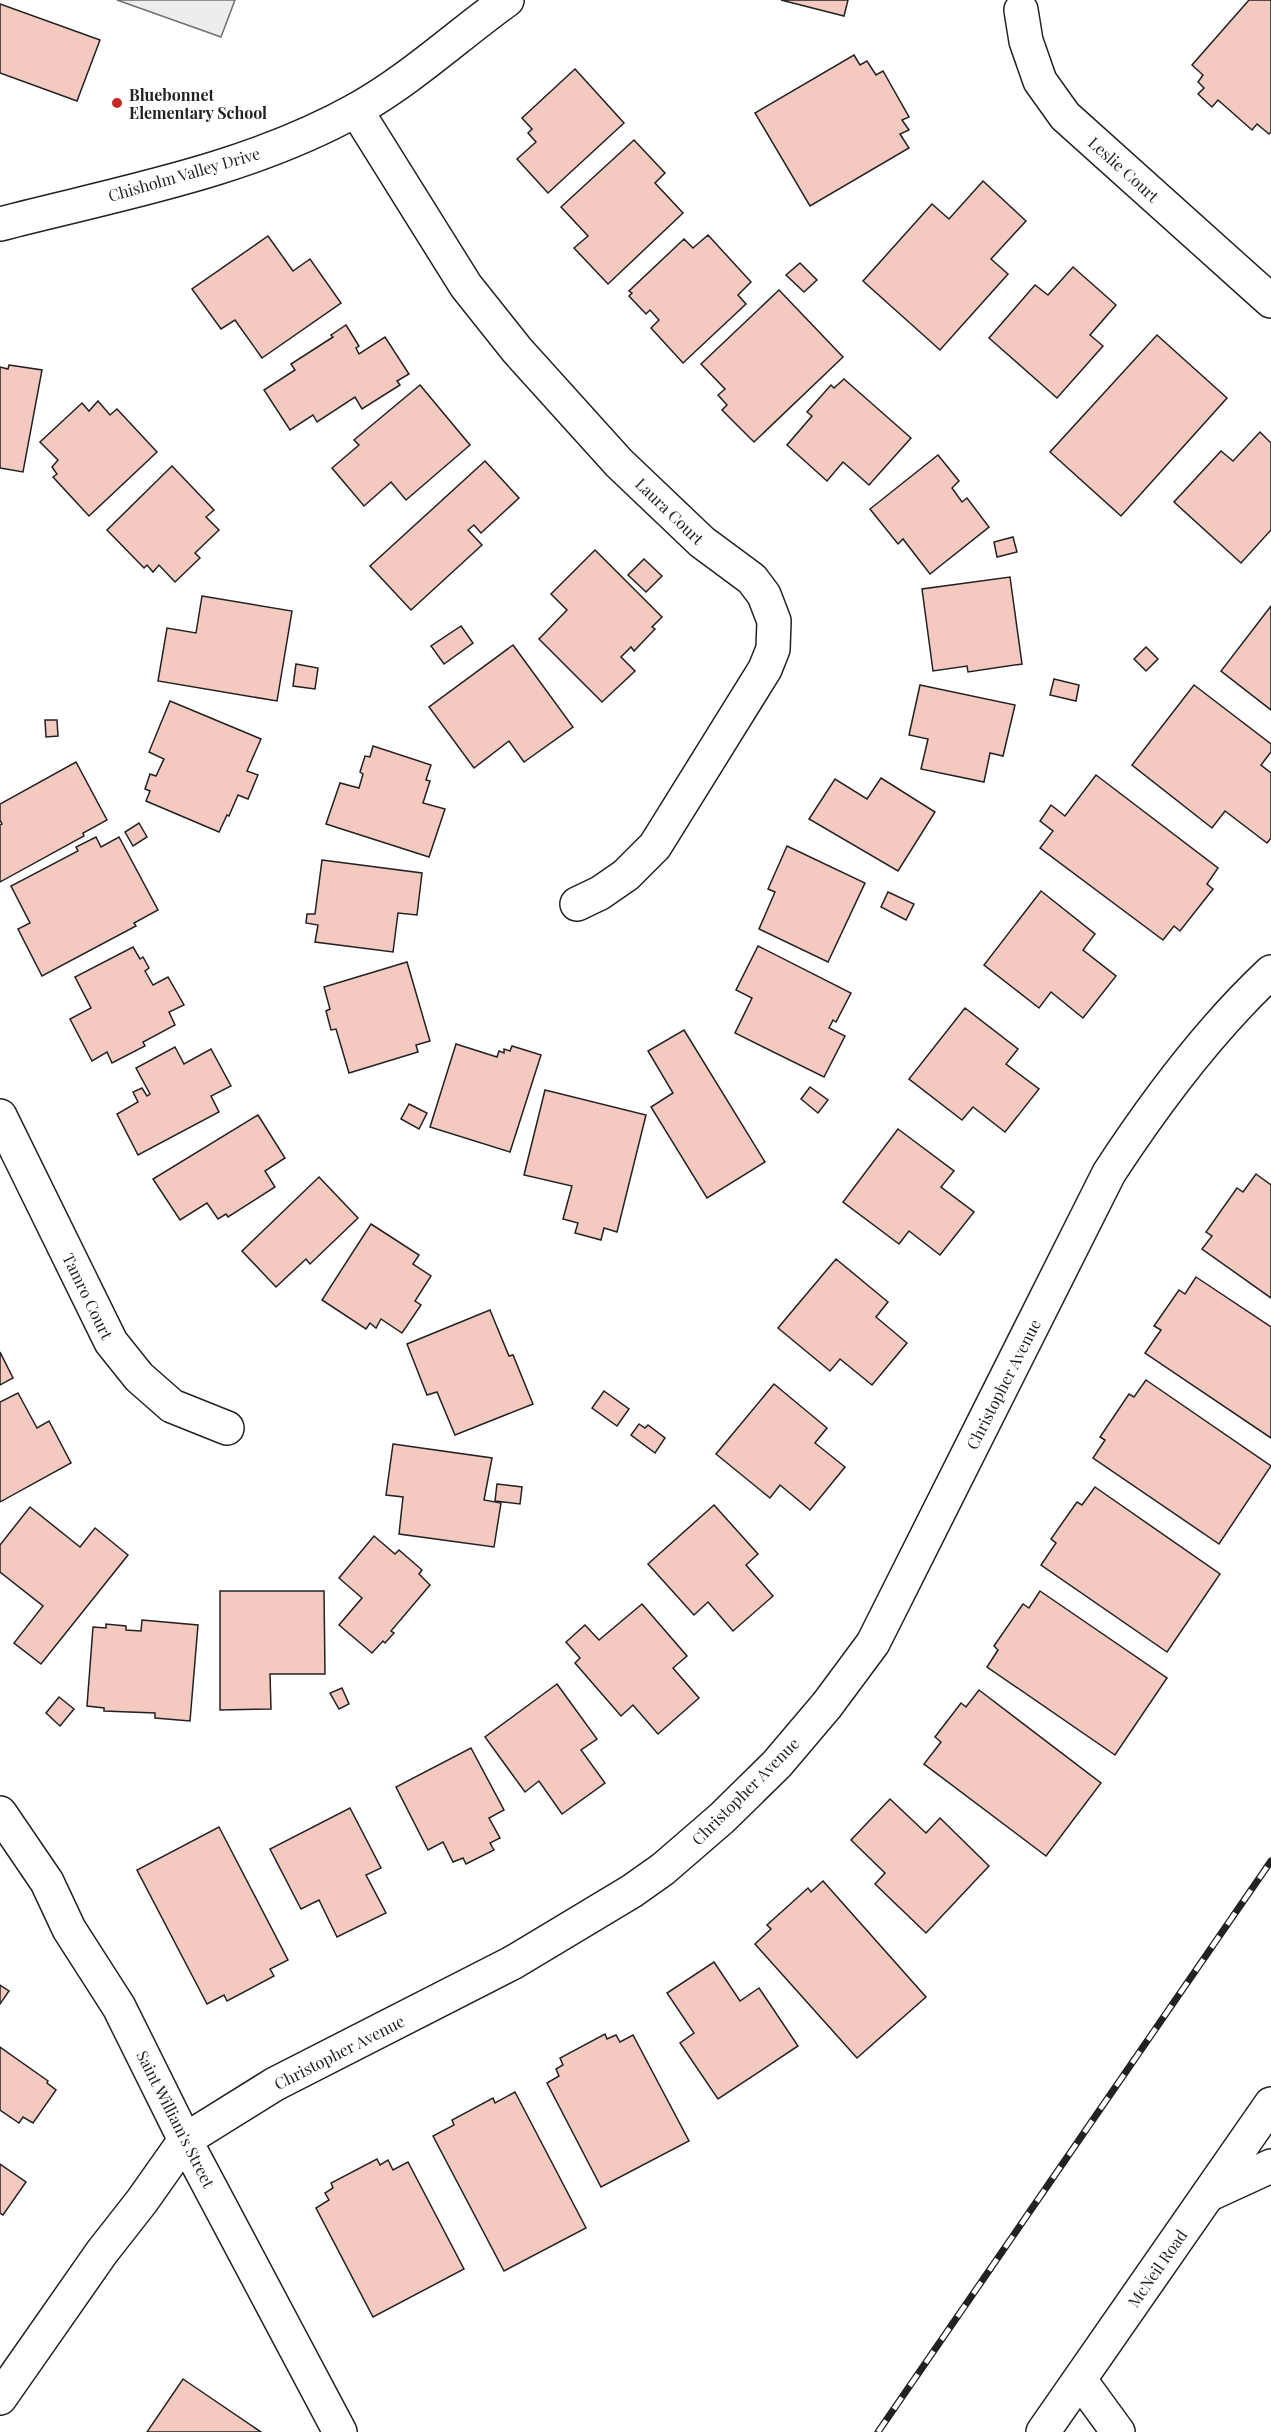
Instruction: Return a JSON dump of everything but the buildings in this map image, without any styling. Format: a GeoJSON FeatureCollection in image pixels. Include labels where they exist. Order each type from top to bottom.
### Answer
{"type":"FeatureCollection","features":[{"type":"Feature","properties":{"kind":"street","name":"Chisholm Valley Drive"},"geometry":{"type":"LineString","coordinates":[[0,224],[228,165],[294,141],[356,110],[388,90],[506,0]]}},
{"type":"Feature","properties":{"kind":"street","name":"Leslie Court"},"geometry":{"type":"LineString","coordinates":[[1021,10],[1026,41],[1040,81],[1065,116],[1271,301]]}},
{"type":"Feature","properties":{"kind":"street","name":"Laura Court"},"geometry":{"type":"LineString","coordinates":[[356,110],[466,286],[516,350],[619,463],[702,542],[752,579],[764,595],[774,621],[773,649],[765,669],[655,846],[627,875],[600,894],[577,904]]}},
{"type":"Feature","properties":{"kind":"street","name":"Christopher Avenue"},"geometry":{"type":"LineString","coordinates":[[0,2398],[102,2252],[185,2140],[275,2084],[512,1963],[632,1891],[663,1869],[722,1818],[777,1764],[828,1705],[873,1643],[1109,1173],[1150,1109],[1248,993],[1271,972]]}},
{"type":"Feature","properties":{"kind":"street","name":"Tamro Court"},"geometry":{"type":"LineString","coordinates":[[0,1116],[111,1342],[139,1377],[172,1406],[227,1428]]}},
{"type":"Feature","properties":{"kind":"street","name":"Saint William's Street"},"geometry":{"type":"LineString","coordinates":[[0,1813],[46,1882],[69,1929],[119,2007],[185,2140],[340,2432]]}},
{"type":"Feature","properties":{"kind":"street","name":"McNeil Road"},"geometry":{"type":"LineString","coordinates":[[1043,2432],[1271,2103]]}},
{"type":"Feature","properties":{"kind":"street"},"geometry":{"type":"LineString","coordinates":[[1208,2195],[1271,2166]]}},
{"type":"Feature","properties":{"kind":"street"},"geometry":{"type":"LineString","coordinates":[[1080,2380],[1118,2432]]}},
{"type":"Feature","properties":{"kind":"shaded area"},"geometry":{"type":"Polygon","coordinates":[[[117,0],[235,0],[221,37],[117,0]]]}},
{"type":"Feature","properties":{"kind":"railway"},"geometry":{"type":"LineString","coordinates":[[878,2432],[1271,1861]]}},
{"type":"Feature","properties":{"kind":"place","name":"Bluebonnet Elementary School"},"geometry":{"type":"Point","coordinates":[117,103]}}]}
